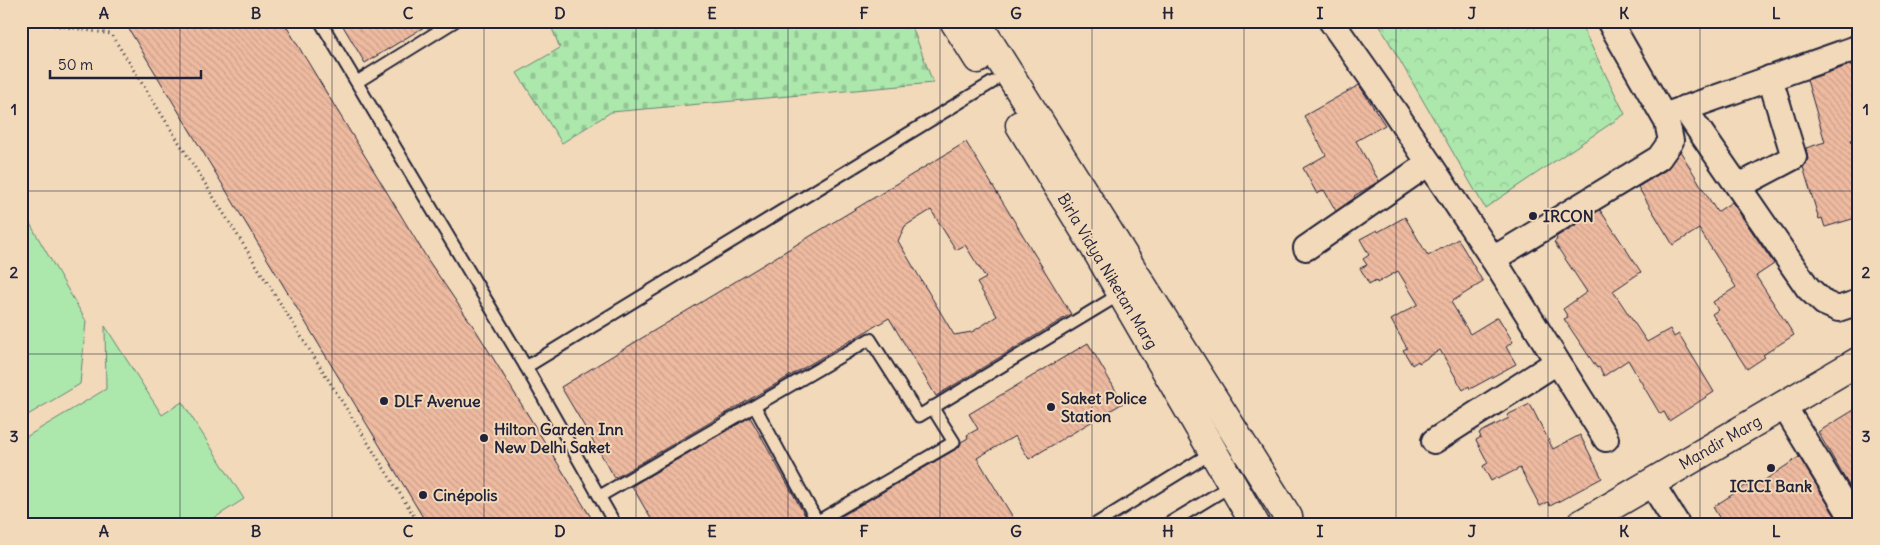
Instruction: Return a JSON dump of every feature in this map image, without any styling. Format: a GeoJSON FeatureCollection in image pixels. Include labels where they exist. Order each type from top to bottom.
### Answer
{"type":"FeatureCollection","features":[{"type":"Feature","properties":{"kind":"street"},"geometry":{"type":"LineString","coordinates":[[954,21],[1000,76],[1131,286],[1288,517],[1289,524]]}},
{"type":"Feature","properties":{"kind":"street"},"geometry":{"type":"LineString","coordinates":[[976,21],[1000,76]]}},
{"type":"Feature","properties":{"kind":"street"},"geometry":{"type":"LineString","coordinates":[[1330,21],[1493,259],[1606,439]]}},
{"type":"Feature","properties":{"kind":"street"},"geometry":{"type":"LineString","coordinates":[[1609,21],[1674,112],[1739,186],[1808,288],[1824,303],[1838,309],[1859,302]]}},
{"type":"Feature","properties":{"kind":"street"},"geometry":{"type":"LineString","coordinates":[[1493,259],[1659,158],[1671,141],[1666,122],[1674,112],[1859,47]]}},
{"type":"Feature","properties":{"kind":"street"},"geometry":{"type":"LineString","coordinates":[[1739,186],[1794,157],[1770,78]]}},
{"type":"Feature","properties":{"kind":"street"},"geometry":{"type":"LineString","coordinates":[[1306,248],[1429,163]]}},
{"type":"Feature","properties":{"kind":"street","name":"Birla Vidya Niketan Marg"},"geometry":{"type":"LineString","coordinates":[[1131,286],[1213,452],[1234,484],[1255,524]]}},
{"type":"Feature","properties":{"kind":"street","name":"Mandir Marg"},"geometry":{"type":"LineString","coordinates":[[1581,524],[1859,361]]}},
{"type":"Feature","properties":{"kind":"street"},"geometry":{"type":"LineString","coordinates":[[1434,441],[1556,362]]}},
{"type":"Feature","properties":{"kind":"street","name":"Mandir Marg"},"geometry":{"type":"LineString","coordinates":[[1612,524],[1790,416],[1859,382]]}},
{"type":"Feature","properties":{"kind":"street"},"geometry":{"type":"LineString","coordinates":[[1790,416],[1856,524]]}},
{"type":"Feature","properties":{"kind":"street"},"geometry":{"type":"LineString","coordinates":[[1660,495],[1677,524]]}},
{"type":"Feature","properties":{"kind":"lane"},"geometry":{"type":"LineString","coordinates":[[320,21],[526,367],[616,524]]}},
{"type":"Feature","properties":{"kind":"lane"},"geometry":{"type":"LineString","coordinates":[[357,82],[455,21]]}},
{"type":"Feature","properties":{"kind":"lane"},"geometry":{"type":"LineString","coordinates":[[526,367],[1000,76]]}},
{"type":"Feature","properties":{"kind":"lane"},"geometry":{"type":"LineString","coordinates":[[600,496],[870,339],[918,416],[1131,286]]}},
{"type":"Feature","properties":{"kind":"lane"},"geometry":{"type":"LineString","coordinates":[[755,407],[815,522],[954,442],[932,407]]}},
{"type":"Feature","properties":{"kind":"lane"},"geometry":{"type":"LineString","coordinates":[[1096,524],[1213,452]]}},
{"type":"Feature","properties":{"kind":"lane"},"geometry":{"type":"LineString","coordinates":[[1168,524],[1234,484]]}},
{"type":"Feature","properties":{"kind":"path"},"geometry":{"type":"LineString","coordinates":[[21,29],[34,22],[111,34],[419,524]]}},
{"type":"Feature","properties":{"kind":"green space"},"geometry":{"type":"Polygon","coordinates":[[[549,21],[910,21],[933,83],[611,112],[562,143],[517,73],[560,48],[549,21]]]}},
{"type":"Feature","properties":{"kind":"green space"},"geometry":{"type":"Polygon","coordinates":[[[1377,21],[1579,21],[1625,114],[1485,208],[1377,21]]]}},
{"type":"Feature","properties":{"kind":"green space"},"geometry":{"type":"Polygon","coordinates":[[[21,208],[86,321],[80,384],[21,419],[21,208]]]}},
{"type":"Feature","properties":{"kind":"green space"},"geometry":{"type":"Polygon","coordinates":[[[105,326],[162,415],[182,402],[244,499],[205,524],[21,524],[21,440],[106,389],[105,326]]]}},
{"type":"Feature","properties":{"kind":"building"},"geometry":{"type":"Polygon","coordinates":[[[124,21],[283,21],[428,260],[477,332],[595,524],[427,524],[124,21]]]}},
{"type":"Feature","properties":{"kind":"building"},"geometry":{"type":"Polygon","coordinates":[[[340,21],[434,21],[365,63],[340,21]]]}},
{"type":"Feature","properties":{"kind":"building"},"geometry":{"type":"Polygon","coordinates":[[[1850,65],[1851,67],[1856,65],[1859,74],[1859,137],[1851,140],[1859,166],[1859,217],[1825,227],[1822,218],[1819,219],[1803,167],[1808,159],[1806,148],[1825,142],[1807,80],[1850,65]]]}},
{"type":"Feature","properties":{"kind":"building"},"geometry":{"type":"Polygon","coordinates":[[[1359,85],[1385,125],[1356,141],[1379,181],[1354,196],[1355,198],[1336,211],[1324,190],[1317,194],[1303,168],[1326,155],[1304,116],[1359,85]]]}},
{"type":"Feature","properties":{"kind":"building"},"geometry":{"type":"Polygon","coordinates":[[[966,142],[1071,314],[936,396],[889,318],[615,478],[561,387],[966,142]],[[931,210],[905,226],[898,241],[954,335],[972,332],[997,316],[977,283],[986,278],[965,245],[956,250],[931,210]]]}},
{"type":"Feature","properties":{"kind":"building"},"geometry":{"type":"Polygon","coordinates":[[[1680,151],[1717,212],[1732,202],[1774,264],[1756,276],[1794,335],[1763,355],[1765,357],[1747,369],[1712,314],[1718,310],[1713,302],[1736,287],[1699,229],[1673,245],[1638,187],[1666,170],[1680,151]]]}},
{"type":"Feature","properties":{"kind":"building"},"geometry":{"type":"Polygon","coordinates":[[[1600,210],[1641,272],[1613,291],[1647,342],[1670,329],[1674,337],[1679,334],[1714,392],[1669,421],[1664,412],[1660,414],[1628,360],[1604,376],[1564,319],[1568,317],[1563,309],[1587,292],[1554,242],[1557,240],[1556,237],[1600,210]]]}},
{"type":"Feature","properties":{"kind":"building"},"geometry":{"type":"Polygon","coordinates":[[[1405,217],[1428,256],[1458,239],[1483,282],[1451,302],[1470,334],[1498,317],[1513,342],[1506,347],[1516,364],[1470,389],[1469,386],[1463,390],[1440,350],[1419,363],[1418,361],[1412,365],[1403,350],[1407,348],[1391,320],[1418,304],[1398,271],[1377,283],[1376,280],[1369,284],[1360,268],[1367,265],[1363,259],[1369,255],[1360,239],[1377,230],[1378,232],[1405,217]]]}},
{"type":"Feature","properties":{"kind":"building"},"geometry":{"type":"Polygon","coordinates":[[[1088,343],[1123,403],[1029,459],[1015,436],[977,458],[1017,524],[828,524],[958,448],[961,442],[968,438],[967,435],[978,429],[969,414],[1088,343]]]}},
{"type":"Feature","properties":{"kind":"building"},"geometry":{"type":"Polygon","coordinates":[[[1530,404],[1553,449],[1580,435],[1602,478],[1550,506],[1548,502],[1540,506],[1520,468],[1491,481],[1483,466],[1488,463],[1476,440],[1481,437],[1479,433],[1509,418],[1507,415],[1530,404]]]}},
{"type":"Feature","properties":{"kind":"building"},"geometry":{"type":"Polygon","coordinates":[[[1859,407],[1859,493],[1855,496],[1818,432],[1859,407]]]}},
{"type":"Feature","properties":{"kind":"building"},"geometry":{"type":"Polygon","coordinates":[[[750,417],[807,519],[806,524],[654,524],[632,486],[750,417]]]}},
{"type":"Feature","properties":{"kind":"building"},"geometry":{"type":"Polygon","coordinates":[[[1799,457],[1840,524],[1723,524],[1713,507],[1747,485],[1750,490],[1799,457]]]}},
{"type":"Feature","properties":{"kind":"place","name":"IRCON"},"geometry":{"type":"Point","coordinates":[1533,216]}},
{"type":"Feature","properties":{"kind":"place","name":"DLF Avenue"},"geometry":{"type":"Point","coordinates":[384,401]}},
{"type":"Feature","properties":{"kind":"place","name":"Saket Police Station"},"geometry":{"type":"Point","coordinates":[1051,407]}},
{"type":"Feature","properties":{"kind":"place","name":"Hilton Garden Inn New Delhi Saket"},"geometry":{"type":"Point","coordinates":[484,438]}},
{"type":"Feature","properties":{"kind":"place","name":"ICICI Bank"},"geometry":{"type":"Point","coordinates":[1771,468]}},
{"type":"Feature","properties":{"kind":"place","name":"Cinépolis"},"geometry":{"type":"Point","coordinates":[423,495]}}]}
